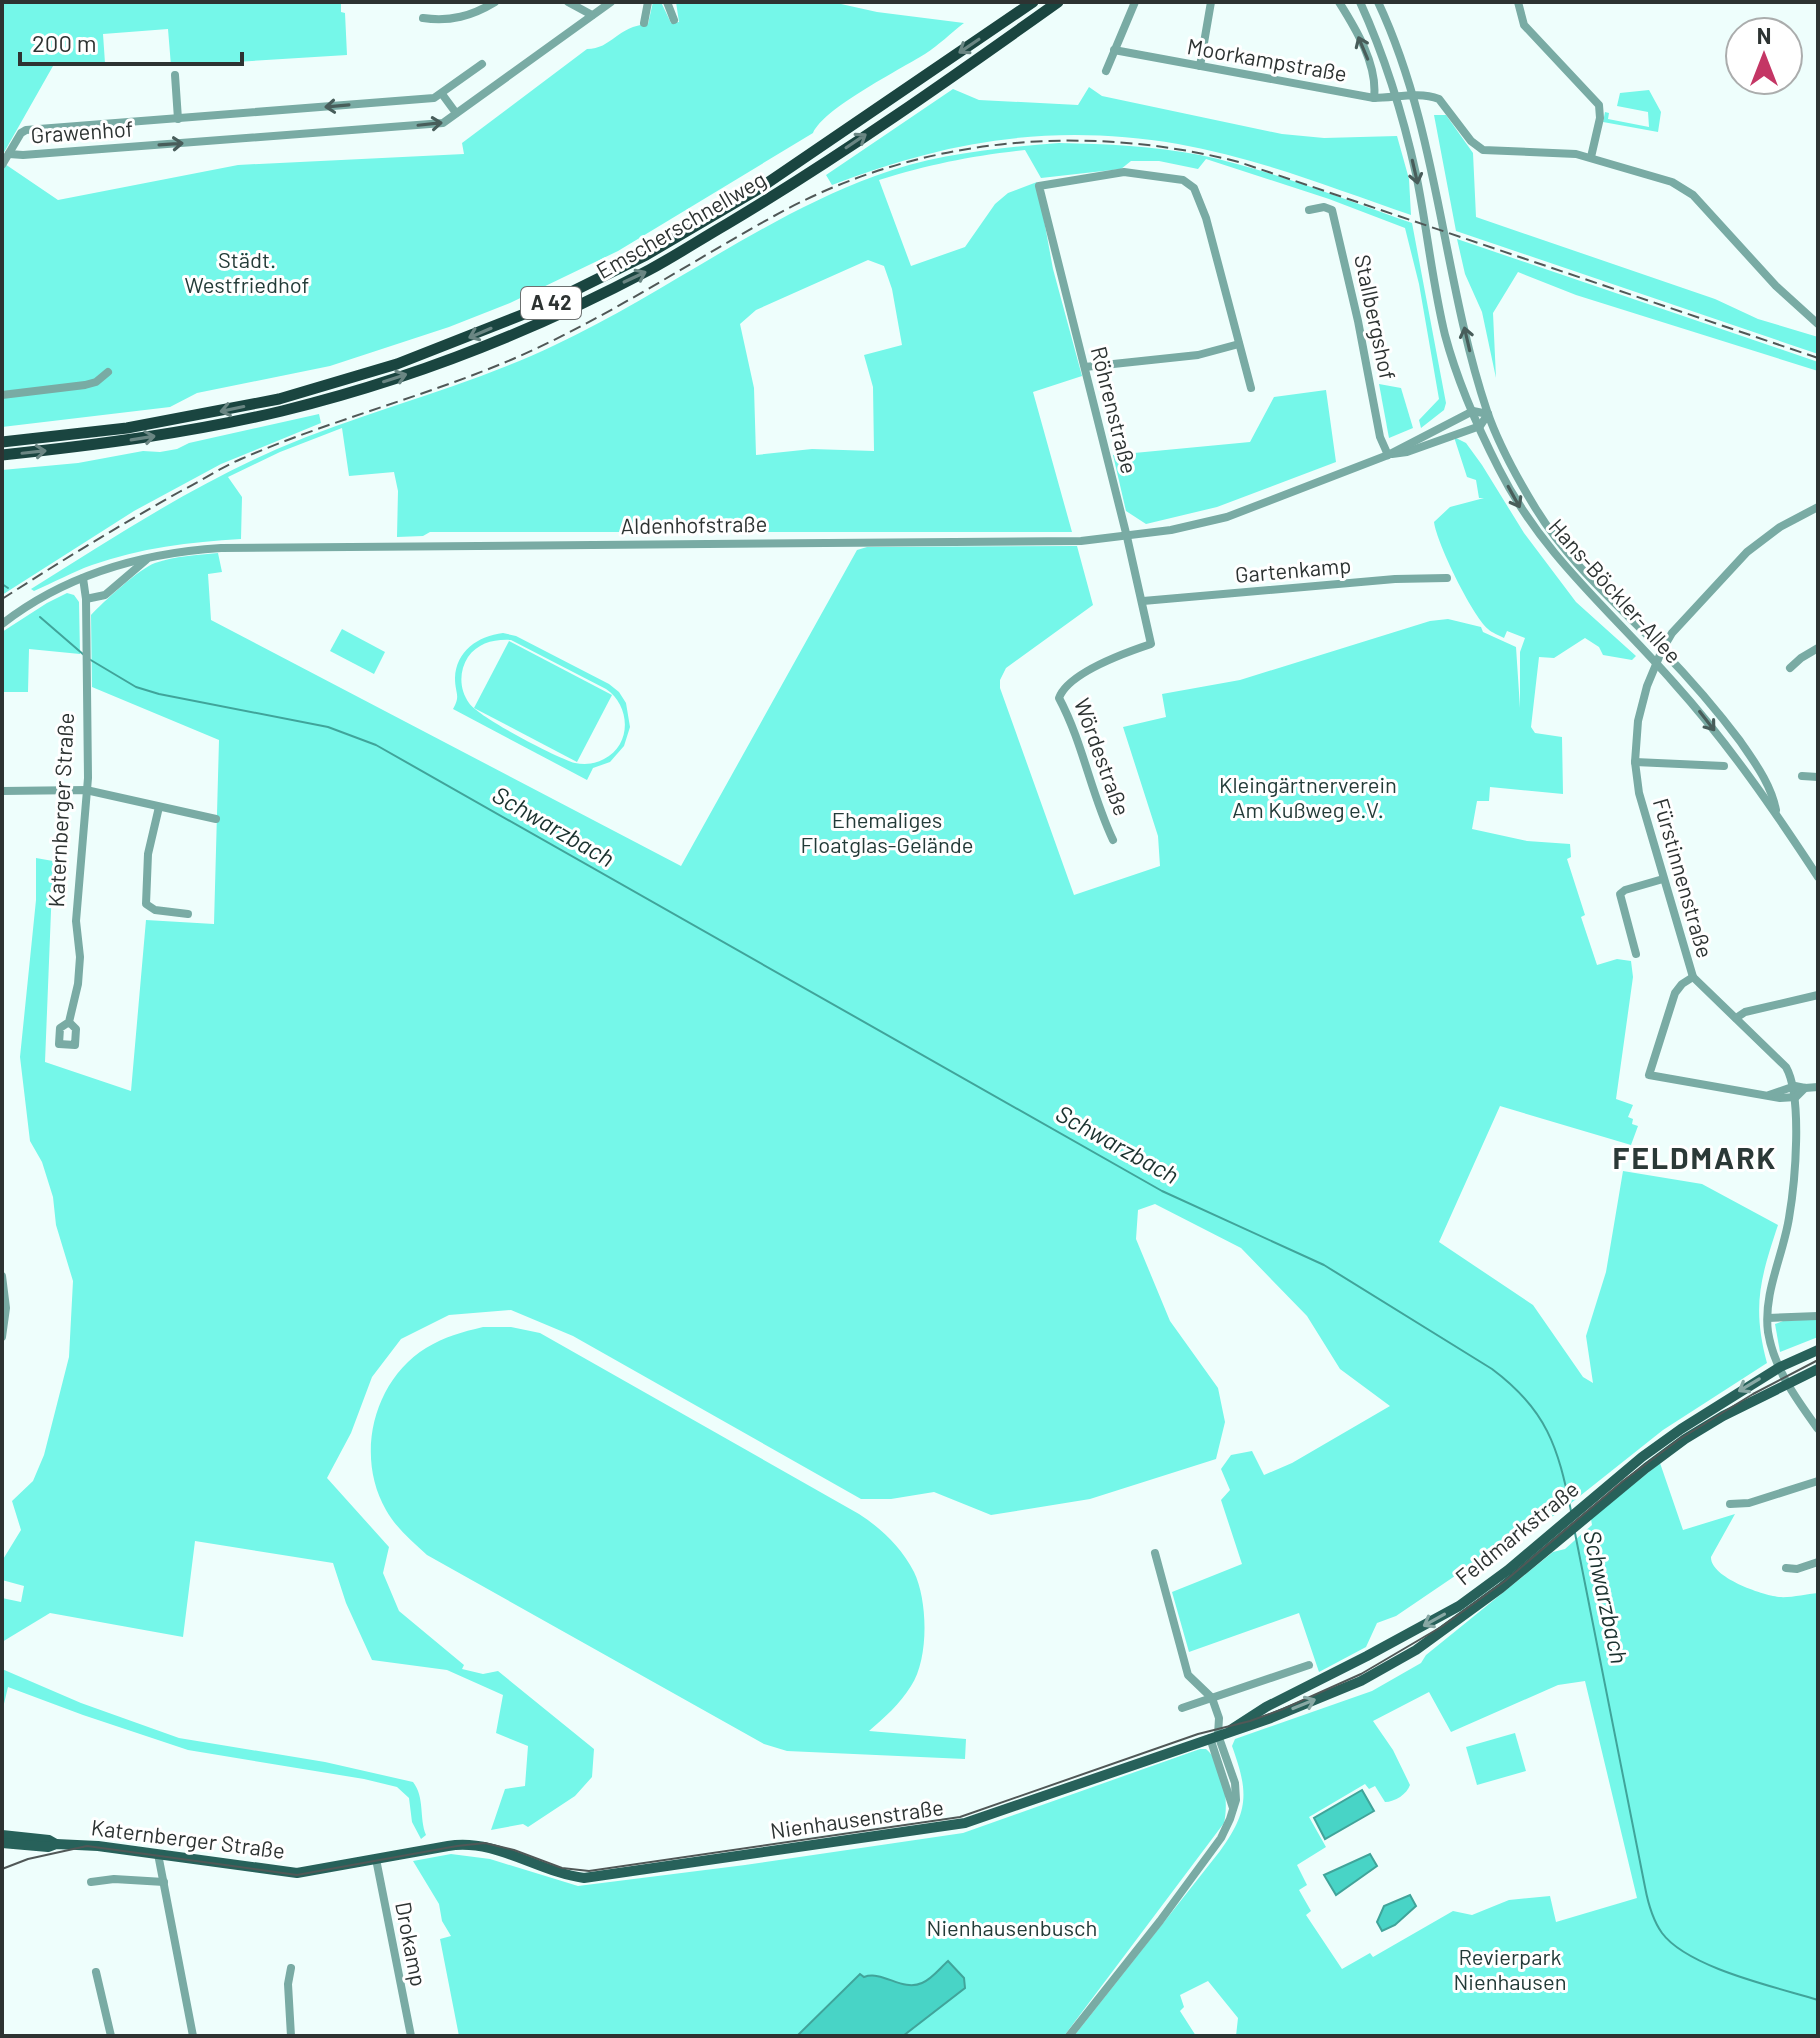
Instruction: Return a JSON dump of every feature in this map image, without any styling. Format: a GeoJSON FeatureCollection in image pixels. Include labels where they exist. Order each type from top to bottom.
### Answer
{"type":"FeatureCollection","features":[{"type":"Feature","properties":{"kind":"highway","name":"Emscherschnellweg"},"geometry":{"type":"LineString","coordinates":[[2,442],[169,422],[279,399],[397,364],[537,309],[646,255],[760,188],[1033,2]]}},
{"type":"Feature","properties":{"kind":"highway","name":"Emscherschnellweg"},"geometry":{"type":"LineString","coordinates":[[2,455],[158,436],[283,411],[401,376],[541,321],[649,270],[763,202],[1058,2]]}},
{"type":"Feature","properties":{"kind":"main road","name":"Feldmarkstraße"},"geometry":{"type":"LineString","coordinates":[[1214,1736],[1271,1718],[1361,1681],[1416,1650],[1501,1588],[1642,1457],[1780,1367],[1818,1350]]}},
{"type":"Feature","properties":{"kind":"main road","name":"Feldmarkstraße"},"geometry":{"type":"LineString","coordinates":[[1579,1516],[1685,1439],[1818,1369]]}},
{"type":"Feature","properties":{"kind":"main road","name":"Feldmarkstraße"},"geometry":{"type":"LineString","coordinates":[[1230,1730],[1243,1719],[1459,1606],[1564,1529]]}},
{"type":"Feature","properties":{"kind":"main road","name":"Nienhausenstraße"},"geometry":{"type":"LineString","coordinates":[[456,1844],[495,1849],[560,1874],[599,1878],[965,1823],[1214,1736]]}},
{"type":"Feature","properties":{"kind":"main road"},"geometry":{"type":"LineString","coordinates":[[2,1827],[27,1837]]}},
{"type":"Feature","properties":{"kind":"main road","name":"Katernberger Straße"},"geometry":{"type":"LineString","coordinates":[[3,1842],[27,1837],[56,1844],[297,1873],[456,1844]]}},
{"type":"Feature","properties":{"kind":"main road","name":"Katernberger Straße"},"geometry":{"type":"LineString","coordinates":[[3,1842],[48,1847],[56,1844]]}},
{"type":"Feature","properties":{"kind":"street"},"geometry":{"type":"LineString","coordinates":[[423,18],[440,20],[473,15],[495,2]]}},
{"type":"Feature","properties":{"kind":"street"},"geometry":{"type":"LineString","coordinates":[[568,2],[592,15]]}},
{"type":"Feature","properties":{"kind":"street","name":"Grawenhof"},"geometry":{"type":"LineString","coordinates":[[482,64],[434,98],[26,130],[9,154],[443,123],[611,2]]}},
{"type":"Feature","properties":{"kind":"street"},"geometry":{"type":"LineString","coordinates":[[644,23],[648,2]]}},
{"type":"Feature","properties":{"kind":"street"},"geometry":{"type":"LineString","coordinates":[[667,2],[674,20]]}},
{"type":"Feature","properties":{"kind":"street"},"geometry":{"type":"LineString","coordinates":[[1106,71],[1135,2]]}},
{"type":"Feature","properties":{"kind":"street"},"geometry":{"type":"LineString","coordinates":[[1200,66],[1211,2]]}},
{"type":"Feature","properties":{"kind":"street"},"geometry":{"type":"LineString","coordinates":[[1339,2],[1354,26],[1371,68],[1374,98]]}},
{"type":"Feature","properties":{"kind":"street","name":"Hans-Böckler-Allee"},"geometry":{"type":"LineString","coordinates":[[1360,2],[1378,41],[1396,96],[1415,171],[1445,336],[1498,468],[1524,515],[1565,568],[1696,707],[1777,815],[1818,877]]}},
{"type":"Feature","properties":{"kind":"street","name":"Hans-Böckler-Allee"},"geometry":{"type":"LineString","coordinates":[[1378,2],[1414,94],[1461,315],[1488,414],[1508,460],[1552,532],[1597,585],[1662,650],[1718,713],[1761,772],[1774,798],[1777,815]]}},
{"type":"Feature","properties":{"kind":"street"},"geometry":{"type":"LineString","coordinates":[[1518,2],[1524,25],[1599,105],[1600,118],[1591,157]]}},
{"type":"Feature","properties":{"kind":"street","name":"Moorkampstraße"},"geometry":{"type":"LineString","coordinates":[[1114,50],[1374,98],[1414,94]]}},
{"type":"Feature","properties":{"kind":"street"},"geometry":{"type":"LineString","coordinates":[[175,75],[178,119]]}},
{"type":"Feature","properties":{"kind":"street"},"geometry":{"type":"LineString","coordinates":[[442,94],[456,113]]}},
{"type":"Feature","properties":{"kind":"street"},"geometry":{"type":"LineString","coordinates":[[1414,94],[1439,99],[1471,141],[1483,150],[1548,151],[1591,157],[1658,177],[1693,195],[1776,286],[1818,324]]}},
{"type":"Feature","properties":{"kind":"street"},"geometry":{"type":"LineString","coordinates":[[2,165],[9,154]]}},
{"type":"Feature","properties":{"kind":"street","name":"Röhrenstraße"},"geometry":{"type":"LineString","coordinates":[[1151,644],[1143,601],[1039,186],[1124,172],[1183,180],[1194,188],[1206,218],[1239,344]]}},
{"type":"Feature","properties":{"kind":"street","name":"Stallbergshof"},"geometry":{"type":"LineString","coordinates":[[1309,210],[1324,207],[1332,210],[1358,321],[1380,437],[1388,455]]}},
{"type":"Feature","properties":{"kind":"street"},"geometry":{"type":"LineString","coordinates":[[1085,367],[1198,355],[1239,344],[1251,388]]}},
{"type":"Feature","properties":{"kind":"street"},"geometry":{"type":"LineString","coordinates":[[2,395],[85,385],[96,382],[108,372]]}},
{"type":"Feature","properties":{"kind":"street"},"geometry":{"type":"LineString","coordinates":[[1473,411],[1488,414],[1480,426]]}},
{"type":"Feature","properties":{"kind":"street","name":"Aldenhofstraße"},"geometry":{"type":"LineString","coordinates":[[2,624],[42,597],[83,578],[180,551],[221,548],[1081,541],[1127,537],[1227,517],[1388,455],[1473,411]]}},
{"type":"Feature","properties":{"kind":"street","name":"Aldenhofstraße"},"geometry":{"type":"LineString","coordinates":[[1388,455],[1407,452],[1480,426]]}},
{"type":"Feature","properties":{"kind":"street","name":"Fürstinnenstraße"},"geometry":{"type":"LineString","coordinates":[[1816,1423],[1787,1384],[1768,1333],[1770,1293],[1789,1218],[1794,1169],[1795,1086],[1786,1067],[1693,977],[1639,793],[1635,762],[1638,721],[1656,662],[1672,633],[1747,552],[1780,527],[1818,507]]}},
{"type":"Feature","properties":{"kind":"street"},"geometry":{"type":"LineString","coordinates":[[86,599],[105,595],[150,557]]}},
{"type":"Feature","properties":{"kind":"street","name":"Katernberger Straße"},"geometry":{"type":"LineString","coordinates":[[69,1022],[79,976],[76,921],[86,790],[86,599],[83,578]]}},
{"type":"Feature","properties":{"kind":"street","name":"Gartenkamp"},"geometry":{"type":"LineString","coordinates":[[1143,601],[1395,579],[1447,578]]}},
{"type":"Feature","properties":{"kind":"street","name":"Wördestraße"},"geometry":{"type":"LineString","coordinates":[[1113,840],[1100,813],[1069,717],[1059,698],[1063,688],[1098,667],[1151,644]]}},
{"type":"Feature","properties":{"kind":"street"},"geometry":{"type":"LineString","coordinates":[[1790,668],[1818,648]]}},
{"type":"Feature","properties":{"kind":"street"},"geometry":{"type":"LineString","coordinates":[[1635,762],[1724,766]]}},
{"type":"Feature","properties":{"kind":"street"},"geometry":{"type":"LineString","coordinates":[[1751,779],[1761,772]]}},
{"type":"Feature","properties":{"kind":"street"},"geometry":{"type":"LineString","coordinates":[[1802,776],[1818,777]]}},
{"type":"Feature","properties":{"kind":"street"},"geometry":{"type":"LineString","coordinates":[[2,791],[86,790],[216,819]]}},
{"type":"Feature","properties":{"kind":"street"},"geometry":{"type":"LineString","coordinates":[[159,807],[148,854],[146,904],[155,910],[188,914]]}},
{"type":"Feature","properties":{"kind":"street"},"geometry":{"type":"LineString","coordinates":[[1636,954],[1620,894],[1663,879]]}},
{"type":"Feature","properties":{"kind":"street"},"geometry":{"type":"LineString","coordinates":[[1693,977],[1675,993],[1649,1075],[1769,1095],[1796,1097],[1805,1088]]}},
{"type":"Feature","properties":{"kind":"street"},"geometry":{"type":"LineString","coordinates":[[1736,1018],[1745,1012],[1818,995]]}},
{"type":"Feature","properties":{"kind":"street"},"geometry":{"type":"LineString","coordinates":[[1769,1095],[1795,1086],[1818,1087]]}},
{"type":"Feature","properties":{"kind":"street"},"geometry":{"type":"LineString","coordinates":[[2,1276],[6,1308],[2,1337]]}},
{"type":"Feature","properties":{"kind":"street"},"geometry":{"type":"LineString","coordinates":[[1768,1318],[1818,1316]]}},
{"type":"Feature","properties":{"kind":"street"},"geometry":{"type":"LineString","coordinates":[[1730,1504],[1749,1503],[1818,1481]]}},
{"type":"Feature","properties":{"kind":"street"},"geometry":{"type":"LineString","coordinates":[[1069,2036],[1221,1838],[1236,1800],[1235,1783],[1214,1736],[1219,1718],[1212,1698],[1188,1675],[1155,1553]]}},
{"type":"Feature","properties":{"kind":"street"},"geometry":{"type":"LineString","coordinates":[[1786,1568],[1797,1569],[1818,1562]]}},
{"type":"Feature","properties":{"kind":"street"},"geometry":{"type":"LineString","coordinates":[[1182,1708],[1309,1665]]}},
{"type":"Feature","properties":{"kind":"street"},"geometry":{"type":"LineString","coordinates":[[158,1854],[193,2036]]}},
{"type":"Feature","properties":{"kind":"street","name":"Drokamp"},"geometry":{"type":"LineString","coordinates":[[376,1859],[411,2036]]}},
{"type":"Feature","properties":{"kind":"street"},"geometry":{"type":"LineString","coordinates":[[91,1882],[114,1879],[164,1882]]}},
{"type":"Feature","properties":{"kind":"street"},"geometry":{"type":"LineString","coordinates":[[291,1968],[288,1984],[291,2036]]}},
{"type":"Feature","properties":{"kind":"street"},"geometry":{"type":"LineString","coordinates":[[96,1972],[111,2036]]}},
{"type":"Feature","properties":{"kind":"green space"},"geometry":{"type":"Polygon","coordinates":[[[2,2],[341,2],[341,12],[345,13],[347,55],[171,66],[168,29],[103,34],[105,63],[53,66],[2,156],[2,2]]]}},
{"type":"Feature","properties":{"kind":"green space","name":"Städt. Westfriedhof"},"geometry":{"type":"Polygon","coordinates":[[[653,2],[661,2],[671,23],[679,22],[676,2],[832,2],[877,12],[964,23],[925,54],[846,101],[831,112],[813,133],[618,251],[510,303],[449,327],[330,366],[197,393],[170,407],[2,427],[2,162],[58,200],[238,165],[464,154],[462,143],[587,49],[603,45],[629,29],[648,24],[653,2]]]}},
{"type":"Feature","properties":{"kind":"green space"},"geometry":{"type":"Polygon","coordinates":[[[1089,87],[1102,96],[1282,134],[1324,138],[1397,136],[1409,179],[1411,215],[1237,157],[1132,138],[1088,135],[1002,140],[917,157],[832,185],[826,175],[953,89],[979,100],[1078,105],[1089,87]]]}},
{"type":"Feature","properties":{"kind":"green space"},"geometry":{"type":"Polygon","coordinates":[[[1649,90],[1661,112],[1658,132],[1603,122],[1605,112],[1609,113],[1608,119],[1649,127],[1648,112],[1617,106],[1620,93],[1649,90]]]}},
{"type":"Feature","properties":{"kind":"green space"},"geometry":{"type":"Polygon","coordinates":[[[1434,115],[1446,115],[1473,153],[1476,217],[1715,299],[1758,319],[1818,337],[1818,354],[1456,231],[1434,115]]]}},
{"type":"Feature","properties":{"kind":"green space"},"geometry":{"type":"Polygon","coordinates":[[[1059,143],[1165,149],[1227,161],[1412,223],[1446,403],[1444,410],[1421,428],[1419,420],[1439,399],[1419,284],[1405,228],[1329,199],[1206,159],[1198,169],[1159,161],[1131,161],[1121,169],[1041,178],[1025,150],[1005,152],[934,165],[879,180],[911,266],[965,247],[995,204],[1008,193],[1037,182],[1053,269],[1082,376],[1033,392],[1072,532],[430,532],[423,536],[397,537],[398,491],[394,472],[349,476],[342,428],[280,452],[228,477],[242,497],[241,539],[184,544],[128,554],[85,568],[34,591],[31,589],[151,514],[245,464],[311,435],[486,374],[555,345],[635,303],[752,234],[833,193],[920,162],[966,153],[1059,143]],[[868,260],[756,310],[740,324],[754,388],[756,455],[812,449],[874,451],[873,387],[864,355],[902,345],[892,289],[884,266],[868,260]]]}},
{"type":"Feature","properties":{"kind":"green space"},"geometry":{"type":"Polygon","coordinates":[[[1457,239],[1818,362],[1818,371],[1576,295],[1518,272],[1493,313],[1496,378],[1482,312],[1465,274],[1457,239]]]}},
{"type":"Feature","properties":{"kind":"green space"},"geometry":{"type":"Polygon","coordinates":[[[1379,384],[1401,388],[1413,428],[1389,438],[1379,384]]]}},
{"type":"Feature","properties":{"kind":"green space"},"geometry":{"type":"Polygon","coordinates":[[[1326,390],[1336,462],[1217,507],[1146,524],[1126,511],[1113,455],[1250,442],[1274,397],[1326,390]]]}},
{"type":"Feature","properties":{"kind":"green space"},"geometry":{"type":"Polygon","coordinates":[[[319,414],[321,423],[221,464],[134,511],[2,595],[2,470],[177,449],[189,443],[319,414]]]}},
{"type":"Feature","properties":{"kind":"green space"},"geometry":{"type":"Polygon","coordinates":[[[1454,437],[1466,443],[1524,533],[1576,602],[1636,656],[1632,660],[1603,655],[1599,647],[1585,638],[1554,658],[1539,657],[1531,727],[1535,733],[1562,737],[1563,794],[1490,787],[1489,801],[1477,801],[1472,829],[1527,841],[1570,844],[1571,857],[1567,859],[1597,965],[1617,959],[1631,961],[1633,977],[1616,1099],[1633,1105],[1628,1117],[1633,1119],[1632,1124],[1638,1126],[1631,1145],[1500,1106],[1439,1242],[1533,1305],[1583,1377],[1593,1383],[1586,1336],[1606,1272],[1623,1171],[1702,1184],[1778,1225],[1760,1293],[1760,1325],[1767,1363],[1663,1430],[1561,1511],[1550,1518],[1542,1517],[1396,1616],[1377,1623],[1366,1647],[1319,1672],[1299,1613],[1189,1652],[1172,1592],[1242,1564],[1221,1500],[1230,1490],[1221,1469],[1231,1455],[1252,1451],[1264,1475],[1292,1463],[1390,1406],[1340,1369],[1307,1316],[1241,1248],[1155,1204],[1138,1210],[1136,1239],[1170,1321],[1218,1388],[1225,1422],[1216,1459],[1090,1499],[991,1515],[934,1492],[891,1499],[861,1499],[573,1336],[511,1310],[449,1315],[401,1339],[372,1377],[351,1433],[327,1478],[389,1547],[383,1573],[399,1611],[464,1665],[462,1669],[483,1674],[498,1671],[594,1749],[592,1777],[575,1796],[528,1827],[523,1824],[491,1830],[505,1789],[525,1786],[528,1746],[496,1733],[503,1695],[447,1670],[372,1660],[346,1603],[333,1563],[195,1541],[183,1637],[50,1613],[2,1642],[2,1598],[21,1602],[24,1586],[2,1580],[2,1561],[21,1530],[12,1501],[33,1481],[44,1455],[69,1357],[73,1281],[56,1225],[53,1197],[42,1162],[30,1141],[20,1057],[36,900],[36,858],[53,861],[45,1062],[131,1091],[146,920],[214,924],[219,740],[92,687],[91,615],[122,586],[155,563],[218,553],[222,572],[208,574],[211,620],[681,866],[857,550],[867,547],[1077,546],[1093,605],[1006,668],[1000,680],[1000,688],[1074,895],[1160,866],[1158,836],[1123,727],[1166,717],[1162,694],[1240,680],[1430,621],[1448,619],[1481,627],[1483,632],[1516,647],[1520,708],[1520,652],[1525,638],[1507,631],[1504,638],[1481,621],[1448,562],[1434,522],[1450,507],[1484,498],[1479,498],[1476,480],[1467,477],[1454,437]]]}},
{"type":"Feature","properties":{"kind":"green space"},"geometry":{"type":"Polygon","coordinates":[[[67,593],[74,595],[79,602],[80,654],[29,649],[28,692],[2,692],[2,632],[67,593]]]}},
{"type":"Feature","properties":{"kind":"green space"},"geometry":{"type":"Polygon","coordinates":[[[342,629],[385,652],[374,674],[330,651],[342,629]]]}},
{"type":"Feature","properties":{"kind":"green space"},"geometry":{"type":"Polygon","coordinates":[[[503,633],[516,636],[619,692],[626,703],[630,727],[624,746],[610,762],[593,768],[587,780],[453,709],[457,697],[455,678],[459,660],[477,641],[503,633]],[[511,640],[493,641],[477,648],[465,662],[462,674],[463,692],[475,709],[536,746],[579,764],[604,759],[620,744],[624,734],[624,714],[614,696],[511,640]]]}},
{"type":"Feature","properties":{"kind":"green space"},"geometry":{"type":"Polygon","coordinates":[[[509,641],[612,695],[577,762],[474,708],[509,641]]]}},
{"type":"Feature","properties":{"kind":"green space"},"geometry":{"type":"Polygon","coordinates":[[[1818,1319],[1818,1337],[1780,1352],[1775,1324],[1818,1319]]]}},
{"type":"Feature","properties":{"kind":"green space"},"geometry":{"type":"Polygon","coordinates":[[[483,1327],[511,1327],[540,1333],[859,1514],[883,1532],[903,1554],[919,1584],[924,1614],[924,1646],[911,1686],[897,1705],[869,1731],[966,1739],[965,1759],[787,1751],[764,1744],[427,1555],[395,1523],[377,1489],[372,1467],[374,1421],[393,1380],[408,1362],[440,1341],[483,1327]]]}},
{"type":"Feature","properties":{"kind":"green space","name":"Revierpark Nienhausen"},"geometry":{"type":"Polygon","coordinates":[[[1660,1463],[1683,1530],[1735,1514],[1711,1557],[1713,1564],[1727,1578],[1771,1596],[1818,1593],[1818,2036],[1236,2036],[1238,2018],[1208,1981],[1180,1995],[1184,2007],[1180,2011],[1196,2036],[1074,2036],[1230,1837],[1243,1800],[1241,1776],[1232,1746],[1235,1739],[1372,1691],[1421,1663],[1426,1655],[1553,1552],[1565,1549],[1592,1525],[1591,1519],[1660,1463]],[[1585,1681],[1558,1685],[1451,1732],[1429,1692],[1373,1721],[1393,1750],[1410,1785],[1397,1799],[1385,1802],[1375,1786],[1369,1789],[1365,1784],[1309,1817],[1326,1847],[1297,1865],[1307,1885],[1299,1890],[1311,1911],[1306,1915],[1342,1969],[1370,1953],[1373,1957],[1453,1911],[1472,1915],[1509,1900],[1550,1896],[1556,1922],[1637,1898],[1585,1681]]]}},
{"type":"Feature","properties":{"kind":"green space"},"geometry":{"type":"Polygon","coordinates":[[[2,1669],[81,1703],[179,1738],[325,1762],[413,1782],[419,1794],[426,1835],[421,1839],[412,1822],[409,1798],[397,1787],[188,1750],[8,1687],[2,1712],[2,1669]]]}},
{"type":"Feature","properties":{"kind":"green space"},"geometry":{"type":"Polygon","coordinates":[[[1515,1733],[1526,1771],[1477,1785],[1466,1747],[1515,1733]]]}},
{"type":"Feature","properties":{"kind":"green space","name":"Nienhausenbusch"},"geometry":{"type":"Polygon","coordinates":[[[1206,1749],[1221,1773],[1226,1805],[1224,1823],[1064,2036],[459,2036],[440,1939],[451,1936],[442,1921],[439,1904],[413,1861],[451,1854],[490,1859],[578,1886],[745,1865],[963,1833],[1206,1749]]]}},
{"type":"Feature","properties":{"kind":"shaded area"},"geometry":{"type":"Polygon","coordinates":[[[1362,1790],[1374,1811],[1325,1839],[1314,1818],[1362,1790]]]}},
{"type":"Feature","properties":{"kind":"shaded area"},"geometry":{"type":"Polygon","coordinates":[[[1370,1854],[1377,1866],[1336,1895],[1324,1875],[1370,1854]]]}},
{"type":"Feature","properties":{"kind":"shaded area"},"geometry":{"type":"Polygon","coordinates":[[[1410,1895],[1416,1906],[1395,1925],[1382,1931],[1377,1922],[1384,1906],[1410,1895]]]}},
{"type":"Feature","properties":{"kind":"shaded area"},"geometry":{"type":"Polygon","coordinates":[[[948,1961],[964,1978],[965,1988],[903,2036],[797,2036],[860,1974],[915,1985],[929,1979],[948,1961]]]}},
{"type":"Feature","properties":{"kind":"waterway","name":"Schwarzbach"},"geometry":{"type":"LineString","coordinates":[[2,584],[8,588]]}},
{"type":"Feature","properties":{"kind":"waterway","name":"Schwarzbach"},"geometry":{"type":"LineString","coordinates":[[40,617],[84,655]]}},
{"type":"Feature","properties":{"kind":"waterway","name":"Schwarzbach"},"geometry":{"type":"LineString","coordinates":[[89,659],[136,687],[159,694],[328,727],[376,745],[1162,1191],[1324,1265],[1492,1369],[1511,1384],[1526,1399],[1547,1431],[1561,1468],[1571,1511]]}},
{"type":"Feature","properties":{"kind":"waterway","name":"Schwarzbach"},"geometry":{"type":"LineString","coordinates":[[1575,1533],[1646,1893],[1656,1922],[1674,1945],[1691,1956],[1734,1975],[1818,2000]]}},
{"type":"Feature","properties":{"kind":"tram line"},"geometry":{"type":"LineString","coordinates":[[2,1869],[28,1859],[87,1846],[297,1875],[485,1843],[562,1868],[589,1871],[960,1817],[1198,1734],[1250,1721],[1361,1674],[1441,1627],[1505,1581],[1623,1481],[1678,1440],[1753,1394],[1818,1360]]}},
{"type":"Feature","properties":{"kind":"railway"},"geometry":{"type":"LineString","coordinates":[[2,599],[113,530],[233,463],[309,432],[513,359],[580,327],[774,216],[828,189],[942,154],[1001,144],[1120,142],[1239,162],[1818,358]]}},
{"type":"Feature","properties":{"kind":"district","name":"FELDMARK"},"geometry":{"type":"Point","coordinates":[1695,1159]}},
{"type":"Feature","properties":{"kind":"park label","name":"Kleingärtnerverein Am Kußweg e.V."},"geometry":{"type":"Point","coordinates":[1308,798]}},
{"type":"Feature","properties":{"kind":"park label","name":"Ehemaliges Floatglas-Gelände"},"geometry":{"type":"Point","coordinates":[887,832]}}]}
